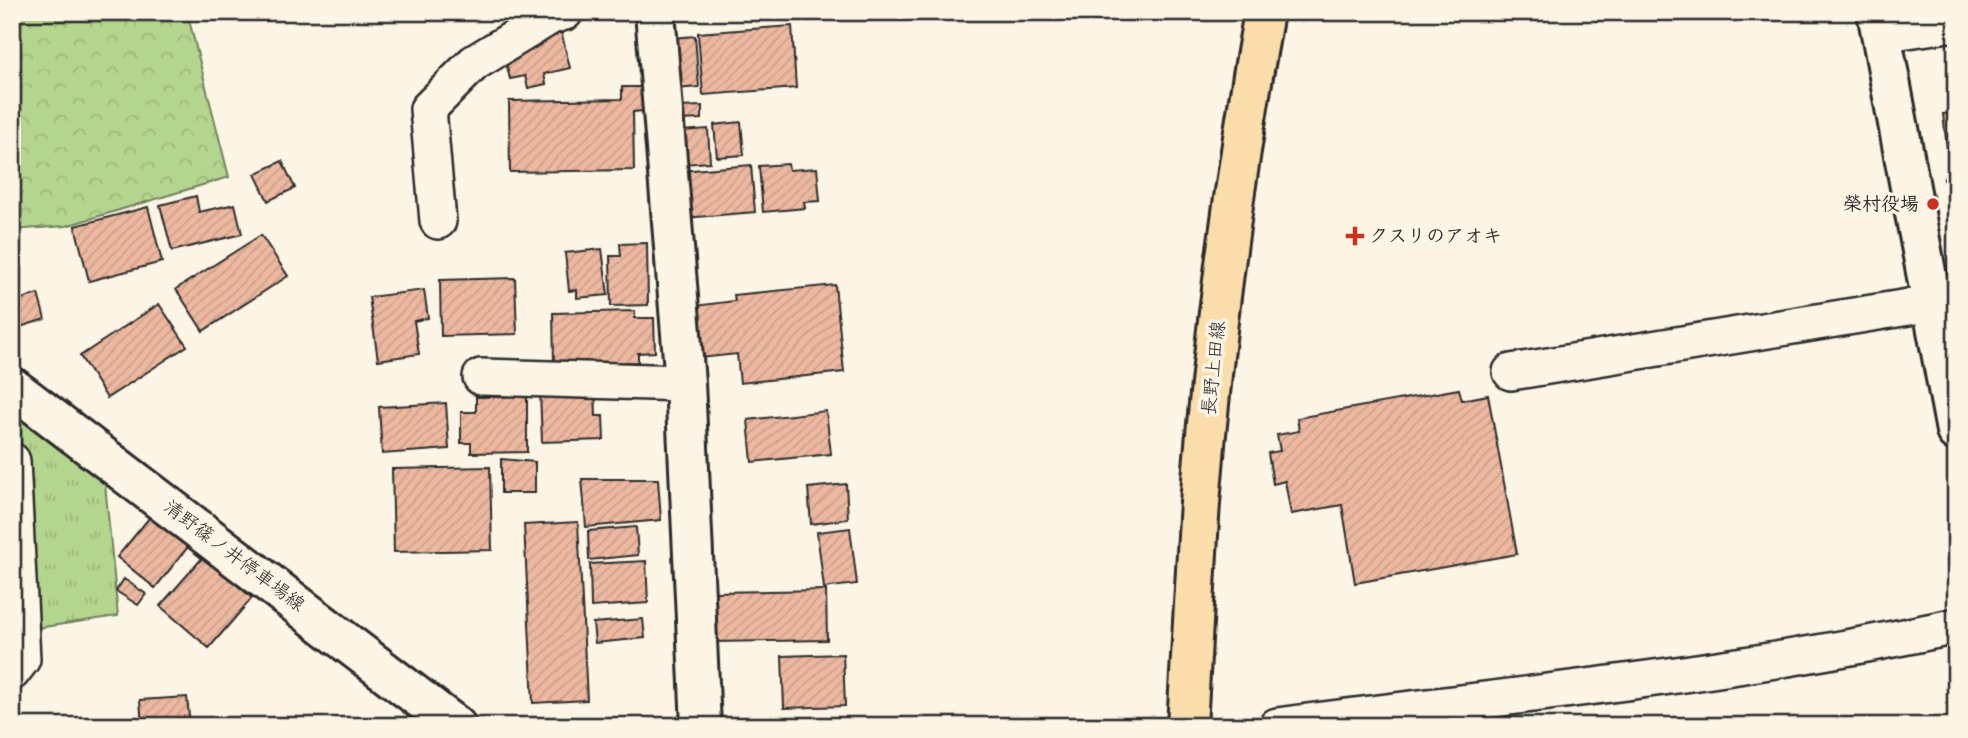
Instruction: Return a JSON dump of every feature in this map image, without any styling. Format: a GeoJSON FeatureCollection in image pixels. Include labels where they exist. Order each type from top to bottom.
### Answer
{"type":"FeatureCollection","features":[{"type":"Feature","properties":{"kind":"main road","name":"長野上田線"},"geometry":{"type":"LineString","coordinates":[[1187,726],[1200,501],[1215,358],[1238,167],[1264,12]]}},
{"type":"Feature","properties":{"kind":"street"},"geometry":{"type":"LineString","coordinates":[[438,221],[428,109],[474,63],[551,16],[565,12]]}},
{"type":"Feature","properties":{"kind":"street"},"geometry":{"type":"LineString","coordinates":[[656,12],[685,383],[701,726]]}},
{"type":"Feature","properties":{"kind":"street"},"geometry":{"type":"LineString","coordinates":[[1956,23],[1879,23],[1956,431]]}},
{"type":"Feature","properties":{"kind":"street"},"geometry":{"type":"LineString","coordinates":[[1511,372],[1933,303]]}},
{"type":"Feature","properties":{"kind":"street"},"geometry":{"type":"LineString","coordinates":[[481,377],[685,383]]}},
{"type":"Feature","properties":{"kind":"street","name":"清野篠ノ井停車場線"},"geometry":{"type":"LineString","coordinates":[[12,387],[456,726]]}},
{"type":"Feature","properties":{"kind":"street"},"geometry":{"type":"LineString","coordinates":[[12,461],[22,659],[12,672]]}},
{"type":"Feature","properties":{"kind":"street"},"geometry":{"type":"LineString","coordinates":[[1277,726],[1535,694],[1865,646],[1956,626]]}},
{"type":"Feature","properties":{"kind":"green space"},"geometry":{"type":"Polygon","coordinates":[[[12,12],[187,12],[229,177],[66,226],[12,230],[12,12]]]}},
{"type":"Feature","properties":{"kind":"green space"},"geometry":{"type":"Polygon","coordinates":[[[20,412],[104,474],[118,616],[30,629],[20,412]]]}},
{"type":"Feature","properties":{"kind":"building"},"geometry":{"type":"Polygon","coordinates":[[[792,26],[796,88],[703,95],[698,33],[792,26]]]}},
{"type":"Feature","properties":{"kind":"building"},"geometry":{"type":"Polygon","coordinates":[[[561,31],[570,68],[544,74],[546,84],[528,88],[525,76],[510,79],[502,46],[561,31]]]}},
{"type":"Feature","properties":{"kind":"building"},"geometry":{"type":"Polygon","coordinates":[[[695,36],[699,87],[676,89],[673,38],[695,36]]]}},
{"type":"Feature","properties":{"kind":"building"},"geometry":{"type":"Polygon","coordinates":[[[622,87],[642,87],[642,111],[633,112],[634,170],[510,172],[509,101],[622,99],[622,87]]]}},
{"type":"Feature","properties":{"kind":"building"},"geometry":{"type":"Polygon","coordinates":[[[702,106],[702,119],[681,120],[680,107],[702,106]]]}},
{"type":"Feature","properties":{"kind":"building"},"geometry":{"type":"Polygon","coordinates":[[[1956,113],[1956,156],[1948,157],[1943,114],[1956,113]]]}},
{"type":"Feature","properties":{"kind":"building"},"geometry":{"type":"Polygon","coordinates":[[[741,122],[744,155],[717,157],[714,125],[741,122]]]}},
{"type":"Feature","properties":{"kind":"building"},"geometry":{"type":"Polygon","coordinates":[[[708,129],[710,162],[683,164],[682,131],[708,129]]]}},
{"type":"Feature","properties":{"kind":"building"},"geometry":{"type":"Polygon","coordinates":[[[282,161],[295,188],[268,201],[255,174],[282,161]]]}},
{"type":"Feature","properties":{"kind":"building"},"geometry":{"type":"Polygon","coordinates":[[[788,164],[789,170],[817,168],[820,201],[804,202],[805,208],[763,212],[759,166],[788,164]]]}},
{"type":"Feature","properties":{"kind":"building"},"geometry":{"type":"Polygon","coordinates":[[[751,165],[755,212],[685,218],[681,171],[751,165]]]}},
{"type":"Feature","properties":{"kind":"building"},"geometry":{"type":"Polygon","coordinates":[[[196,196],[199,212],[235,204],[242,234],[172,251],[160,205],[196,196]]]}},
{"type":"Feature","properties":{"kind":"building"},"geometry":{"type":"Polygon","coordinates":[[[148,207],[162,262],[89,281],[75,226],[148,207]]]}},
{"type":"Feature","properties":{"kind":"building"},"geometry":{"type":"Polygon","coordinates":[[[261,235],[288,276],[203,331],[176,289],[261,235]]]}},
{"type":"Feature","properties":{"kind":"building"},"geometry":{"type":"Polygon","coordinates":[[[647,243],[648,305],[611,306],[610,256],[621,256],[620,244],[647,243]]]}},
{"type":"Feature","properties":{"kind":"building"},"geometry":{"type":"Polygon","coordinates":[[[602,249],[608,295],[577,298],[577,290],[569,291],[565,253],[602,249]]]}},
{"type":"Feature","properties":{"kind":"building"},"geometry":{"type":"Polygon","coordinates":[[[515,278],[517,334],[441,336],[440,280],[515,278]]]}},
{"type":"Feature","properties":{"kind":"building"},"geometry":{"type":"Polygon","coordinates":[[[835,285],[844,372],[740,383],[737,354],[700,358],[694,306],[735,301],[734,295],[835,285]]]}},
{"type":"Feature","properties":{"kind":"building"},"geometry":{"type":"Polygon","coordinates":[[[424,290],[428,318],[414,321],[419,354],[378,360],[369,297],[424,290]]]}},
{"type":"Feature","properties":{"kind":"building"},"geometry":{"type":"Polygon","coordinates":[[[38,294],[45,319],[20,327],[12,302],[38,294]]]}},
{"type":"Feature","properties":{"kind":"building"},"geometry":{"type":"Polygon","coordinates":[[[159,304],[187,346],[107,398],[80,356],[159,304]]]}},
{"type":"Feature","properties":{"kind":"building"},"geometry":{"type":"Polygon","coordinates":[[[635,311],[635,318],[654,318],[655,352],[638,353],[638,362],[554,364],[553,313],[635,311]]]}},
{"type":"Feature","properties":{"kind":"building"},"geometry":{"type":"Polygon","coordinates":[[[1459,389],[1462,400],[1488,395],[1517,554],[1355,583],[1342,505],[1291,514],[1285,481],[1273,484],[1268,453],[1280,451],[1277,435],[1299,431],[1297,418],[1459,389]]]}},
{"type":"Feature","properties":{"kind":"building"},"geometry":{"type":"Polygon","coordinates":[[[595,390],[596,416],[603,416],[604,440],[542,442],[540,392],[595,390]]]}},
{"type":"Feature","properties":{"kind":"building"},"geometry":{"type":"Polygon","coordinates":[[[527,396],[527,452],[471,453],[471,443],[461,443],[461,412],[476,412],[476,397],[527,396]]]}},
{"type":"Feature","properties":{"kind":"building"},"geometry":{"type":"Polygon","coordinates":[[[446,403],[449,449],[382,454],[379,407],[446,403]]]}},
{"type":"Feature","properties":{"kind":"building"},"geometry":{"type":"Polygon","coordinates":[[[826,411],[831,454],[752,462],[748,420],[826,411]]]}},
{"type":"Feature","properties":{"kind":"building"},"geometry":{"type":"Polygon","coordinates":[[[501,459],[535,462],[535,493],[501,493],[501,459]]]}},
{"type":"Feature","properties":{"kind":"building"},"geometry":{"type":"Polygon","coordinates":[[[490,467],[492,550],[394,552],[392,469],[490,467]]]}},
{"type":"Feature","properties":{"kind":"building"},"geometry":{"type":"Polygon","coordinates":[[[582,479],[658,479],[661,520],[586,527],[582,479]]]}},
{"type":"Feature","properties":{"kind":"building"},"geometry":{"type":"Polygon","coordinates":[[[846,484],[848,519],[811,524],[808,488],[846,484]]]}},
{"type":"Feature","properties":{"kind":"building"},"geometry":{"type":"Polygon","coordinates":[[[150,517],[188,547],[155,588],[117,557],[150,517]]]}},
{"type":"Feature","properties":{"kind":"building"},"geometry":{"type":"Polygon","coordinates":[[[578,522],[587,700],[533,703],[524,525],[578,522]]]}},
{"type":"Feature","properties":{"kind":"building"},"geometry":{"type":"Polygon","coordinates":[[[636,527],[638,555],[589,560],[588,531],[636,527]]]}},
{"type":"Feature","properties":{"kind":"building"},"geometry":{"type":"Polygon","coordinates":[[[850,528],[857,584],[824,588],[817,532],[850,528]]]}},
{"type":"Feature","properties":{"kind":"building"},"geometry":{"type":"Polygon","coordinates":[[[204,556],[252,598],[209,648],[160,606],[204,556]]]}},
{"type":"Feature","properties":{"kind":"building"},"geometry":{"type":"Polygon","coordinates":[[[646,561],[648,603],[591,607],[590,564],[646,561]]]}},
{"type":"Feature","properties":{"kind":"building"},"geometry":{"type":"Polygon","coordinates":[[[124,579],[146,594],[138,605],[116,591],[124,579]]]}},
{"type":"Feature","properties":{"kind":"building"},"geometry":{"type":"Polygon","coordinates":[[[826,590],[827,640],[713,642],[713,592],[826,590]]]}},
{"type":"Feature","properties":{"kind":"building"},"geometry":{"type":"Polygon","coordinates":[[[643,619],[645,638],[595,643],[593,623],[643,619]]]}},
{"type":"Feature","properties":{"kind":"building"},"geometry":{"type":"Polygon","coordinates":[[[843,654],[845,706],[784,708],[782,656],[843,654]]]}},
{"type":"Feature","properties":{"kind":"building"},"geometry":{"type":"Polygon","coordinates":[[[187,697],[190,726],[142,726],[140,700],[187,697]]]}},
{"type":"Feature","properties":{"kind":"place","name":"榮村役場"},"geometry":{"type":"Point","coordinates":[1933,204]}},
{"type":"Feature","properties":{"kind":"place","name":"クスリのアオキ"},"geometry":{"type":"Point","coordinates":[1355,236]}}]}
